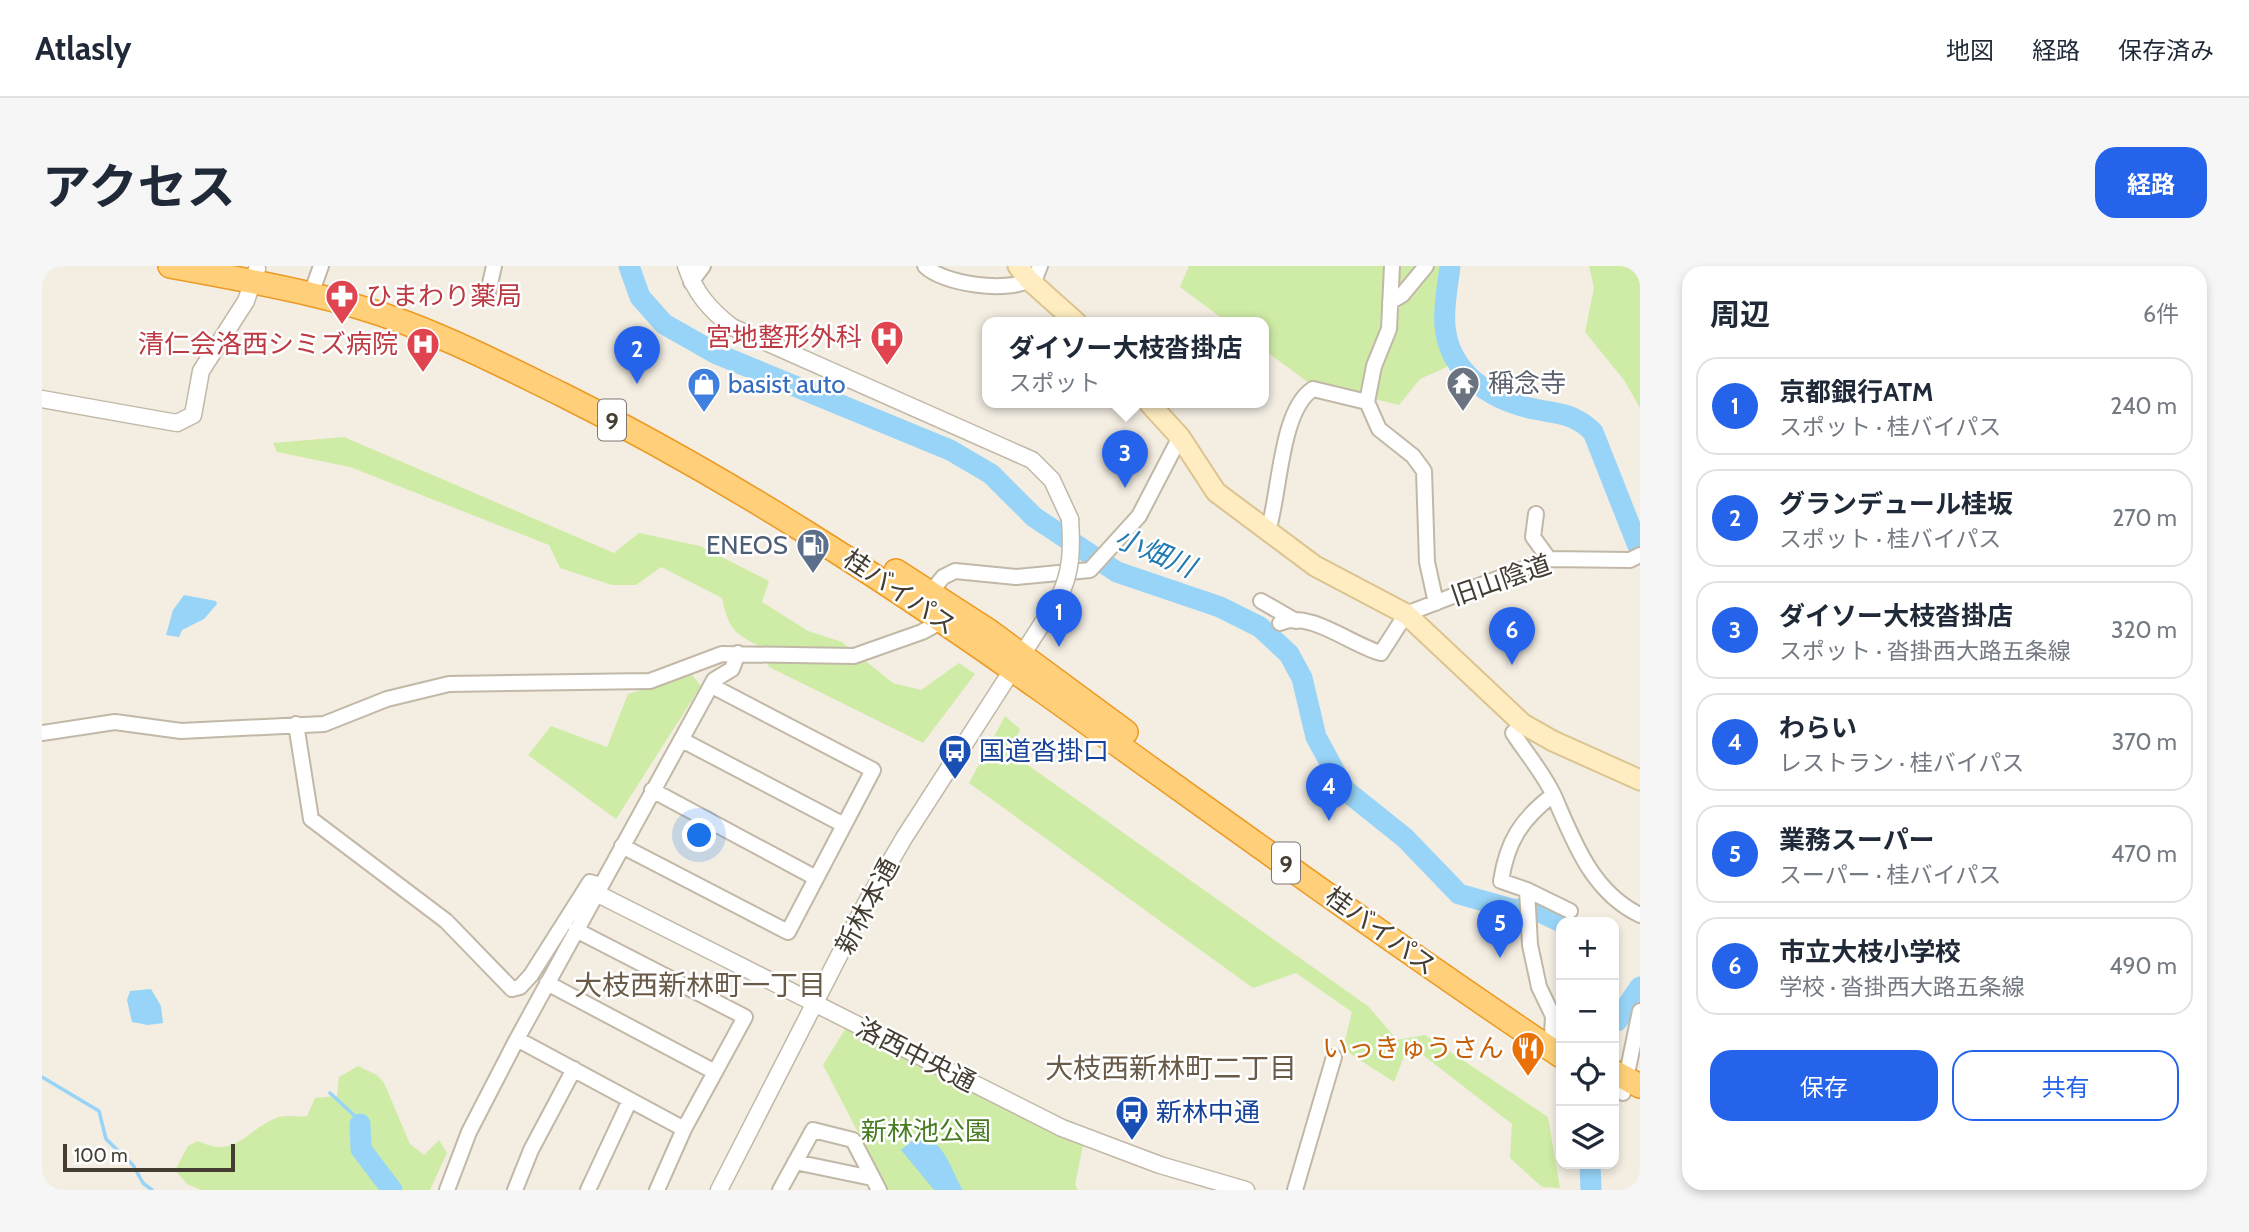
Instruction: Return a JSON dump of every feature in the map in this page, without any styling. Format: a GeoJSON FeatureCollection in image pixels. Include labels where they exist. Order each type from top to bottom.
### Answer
{"type":"FeatureCollection","features":[{"type":"Feature","properties":{"kind":"highway","name":"桂バイパス"},"geometry":{"type":"LineString","coordinates":[[170,266],[316,280],[623,425],[925,599],[1555,1045]]}},
{"type":"Feature","properties":{"kind":"highway","name":"桂バイパス"},"geometry":{"type":"LineString","coordinates":[[925,599],[942,621],[1016,662]]}},
{"type":"Feature","properties":{"kind":"main road"},"geometry":{"type":"LineString","coordinates":[[1030,274],[1071,317]]}},
{"type":"Feature","properties":{"kind":"main road"},"geometry":{"type":"LineString","coordinates":[[1153,408],[1180,437],[1216,492],[1315,566],[1406,614],[1523,724],[1553,741],[1640,780]]}},
{"type":"Feature","properties":{"kind":"street"},"geometry":{"type":"LineString","coordinates":[[488,297],[494,266]]}},
{"type":"Feature","properties":{"kind":"street"},"geometry":{"type":"LineString","coordinates":[[686,266],[691,282]]}},
{"type":"Feature","properties":{"kind":"street"},"geometry":{"type":"LineString","coordinates":[[691,282],[703,266]]}},
{"type":"Feature","properties":{"kind":"street"},"geometry":{"type":"LineString","coordinates":[[925,266],[934,275],[959,282],[1012,286],[1030,274]]}},
{"type":"Feature","properties":{"kind":"street"},"geometry":{"type":"LineString","coordinates":[[1392,266],[1389,329],[1374,366],[1367,402],[1380,429],[1413,456],[1424,471],[1427,562],[1436,603]]}},
{"type":"Feature","properties":{"kind":"street"},"geometry":{"type":"LineString","coordinates":[[1390,302],[1402,295],[1426,266]]}},
{"type":"Feature","properties":{"kind":"street"},"geometry":{"type":"LineString","coordinates":[[42,399],[177,424],[193,415],[201,371],[251,272]]}},
{"type":"Feature","properties":{"kind":"street","name":"新林本通"},"geometry":{"type":"LineString","coordinates":[[691,282],[710,310],[732,327],[1032,460],[1052,480],[1070,519],[1072,554],[1066,584],[1058,599],[904,838],[719,1190]]}},
{"type":"Feature","properties":{"kind":"street"},"geometry":{"type":"LineString","coordinates":[[1268,531],[1276,507],[1282,462],[1301,397],[1313,389],[1367,402]]}},
{"type":"Feature","properties":{"kind":"street"},"geometry":{"type":"LineString","coordinates":[[925,599],[943,577],[955,570],[1016,577],[1090,570],[1139,516],[1180,437]]}},
{"type":"Feature","properties":{"kind":"street"},"geometry":{"type":"LineString","coordinates":[[1536,514],[1533,537],[1549,559]]}},
{"type":"Feature","properties":{"kind":"street","name":"旧山陰道"},"geometry":{"type":"LineString","coordinates":[[1406,614],[1549,559],[1630,560],[1638,556]]}},
{"type":"Feature","properties":{"kind":"street"},"geometry":{"type":"LineString","coordinates":[[1269,601],[1296,621]]}},
{"type":"Feature","properties":{"kind":"street"},"geometry":{"type":"LineString","coordinates":[[1280,623],[1309,621],[1367,650],[1381,653],[1406,614]]}},
{"type":"Feature","properties":{"kind":"street"},"geometry":{"type":"LineString","coordinates":[[42,733],[115,722],[181,731],[324,724],[387,699],[449,684],[650,681],[722,654],[854,656],[922,632],[942,621]]}},
{"type":"Feature","properties":{"kind":"street"},"geometry":{"type":"LineString","coordinates":[[447,1190],[469,1132],[621,846],[714,680],[732,669],[738,653]]}},
{"type":"Feature","properties":{"kind":"street"},"geometry":{"type":"LineString","coordinates":[[621,846],[788,932],[873,770],[712,686]]}},
{"type":"Feature","properties":{"kind":"street"},"geometry":{"type":"LineString","coordinates":[[296,724],[311,819],[446,921],[512,989],[520,987],[531,975],[590,883],[598,889]]}},
{"type":"Feature","properties":{"kind":"street"},"geometry":{"type":"LineString","coordinates":[[1523,724],[1513,733],[1553,795],[1574,847],[1604,888],[1628,909],[1640,915]]}},
{"type":"Feature","properties":{"kind":"street"},"geometry":{"type":"LineString","coordinates":[[682,740],[844,825]]}},
{"type":"Feature","properties":{"kind":"street"},"geometry":{"type":"LineString","coordinates":[[652,790],[816,878]]}},
{"type":"Feature","properties":{"kind":"street"},"geometry":{"type":"LineString","coordinates":[[1553,795],[1534,809],[1506,851],[1501,881],[1570,911]]}},
{"type":"Feature","properties":{"kind":"street","name":"洛西中央通"},"geometry":{"type":"LineString","coordinates":[[598,889],[815,1004],[1062,1128],[1160,1165],[1247,1190]]}},
{"type":"Feature","properties":{"kind":"street"},"geometry":{"type":"LineString","coordinates":[[1527,893],[1529,932],[1539,987],[1553,1016],[1555,1045]]}},
{"type":"Feature","properties":{"kind":"street"},"geometry":{"type":"LineString","coordinates":[[576,930],[745,1017],[684,1129],[657,1190]]}},
{"type":"Feature","properties":{"kind":"street"},"geometry":{"type":"LineString","coordinates":[[547,983],[715,1072]]}},
{"type":"Feature","properties":{"kind":"street"},"geometry":{"type":"LineString","coordinates":[[1624,1085],[1635,1008]]}},
{"type":"Feature","properties":{"kind":"street"},"geometry":{"type":"LineString","coordinates":[[517,1039],[684,1129]]}},
{"type":"Feature","properties":{"kind":"street"},"geometry":{"type":"LineString","coordinates":[[1295,1190],[1334,1057]]}},
{"type":"Feature","properties":{"kind":"street"},"geometry":{"type":"LineString","coordinates":[[515,1190],[531,1150],[573,1069]]}},
{"type":"Feature","properties":{"kind":"street"},"geometry":{"type":"LineString","coordinates":[[588,1190],[630,1100]]}},
{"type":"Feature","properties":{"kind":"street"},"geometry":{"type":"LineString","coordinates":[[780,1190],[813,1130],[853,1140],[876,1184]]}},
{"type":"Feature","properties":{"kind":"street"},"geometry":{"type":"LineString","coordinates":[[795,1161],[876,1184]]}},
{"type":"Feature","properties":{"kind":"green space"},"geometry":{"type":"Polygon","coordinates":[[[1189,266],[1447,266],[1451,365],[1420,379],[1399,405],[1309,383],[1269,353],[1269,317],[1220,317],[1180,287],[1189,266]]]}},
{"type":"Feature","properties":{"kind":"green space"},"geometry":{"type":"Polygon","coordinates":[[[1589,266],[1640,266],[1640,408],[1624,380],[1585,332],[1594,288],[1589,266]]]}},
{"type":"Feature","properties":{"kind":"green space"},"geometry":{"type":"Polygon","coordinates":[[[344,437],[614,553],[639,533],[700,546],[769,581],[762,602],[808,631],[842,642],[893,683],[921,690],[959,663],[975,674],[923,743],[769,667],[761,647],[734,629],[727,617],[722,598],[661,567],[636,585],[612,585],[560,568],[549,545],[350,467],[277,452],[273,443],[344,437]]]}},
{"type":"Feature","properties":{"kind":"green space"},"geometry":{"type":"Polygon","coordinates":[[[692,675],[701,686],[616,819],[528,755],[551,726],[607,747],[628,694],[692,675]]]}},
{"type":"Feature","properties":{"kind":"green space"},"geometry":{"type":"Polygon","coordinates":[[[1005,716],[1020,729],[1011,753],[1369,1007],[1397,1040],[1425,1035],[1548,1117],[1560,1188],[1542,1187],[1510,1158],[1512,1124],[1423,1055],[1407,1049],[1394,1082],[1343,1049],[1352,1012],[1296,973],[1253,988],[969,783],[1005,716]]]}},
{"type":"Feature","properties":{"kind":"green space","name":"新林池公園"},"geometry":{"type":"Polygon","coordinates":[[[847,1026],[1083,1145],[1075,1185],[1078,1190],[888,1190],[823,1065],[847,1026]]]}},
{"type":"Feature","properties":{"kind":"green space"},"geometry":{"type":"Polygon","coordinates":[[[358,1066],[377,1075],[384,1083],[410,1144],[424,1155],[439,1140],[447,1153],[430,1190],[201,1190],[187,1184],[175,1170],[188,1146],[198,1141],[211,1146],[231,1145],[278,1117],[307,1116],[315,1098],[337,1096],[339,1077],[358,1066]]]}},
{"type":"Feature","properties":{"kind":"water"},"geometry":{"type":"Polygon","coordinates":[[[184,595],[216,601],[217,604],[204,619],[182,630],[179,637],[166,635],[173,610],[184,595]]]}},
{"type":"Feature","properties":{"kind":"water"},"geometry":{"type":"Polygon","coordinates":[[[151,989],[161,1006],[163,1023],[148,1025],[132,1022],[127,1000],[130,991],[151,989]]]}},
{"type":"Feature","properties":{"kind":"water"},"geometry":{"type":"Polygon","coordinates":[[[918,1136],[927,1138],[941,1149],[963,1190],[934,1190],[901,1150],[918,1136]]]}},
{"type":"Feature","properties":{"kind":"waterway","name":"小畑川"},"geometry":{"type":"LineString","coordinates":[[629,266],[640,297],[664,324],[717,354],[950,450],[991,474],[1034,517],[1117,572],[1220,607],[1260,627],[1289,654],[1302,678],[1316,737],[1345,790],[1405,838],[1459,894],[1512,909],[1538,911],[1556,920]]}},
{"type":"Feature","properties":{"kind":"waterway"},"geometry":{"type":"LineString","coordinates":[[1450,266],[1445,326],[1448,343],[1455,358],[1464,371],[1488,391],[1518,405],[1572,418],[1593,432],[1640,551]]}},
{"type":"Feature","properties":{"kind":"waterway"},"geometry":{"type":"LineString","coordinates":[[1619,1018],[1640,987]]}},
{"type":"Feature","properties":{"kind":"waterway"},"geometry":{"type":"LineString","coordinates":[[42,1077],[99,1111],[106,1139],[133,1165],[143,1183],[152,1190]]}},
{"type":"Feature","properties":{"kind":"waterway"},"geometry":{"type":"LineString","coordinates":[[330,1093],[360,1124]]}},
{"type":"Feature","properties":{"kind":"waterway"},"geometry":{"type":"LineString","coordinates":[[360,1124],[361,1149],[392,1190]]}},
{"type":"Feature","properties":{"kind":"waterway","name":"小畑川"},"geometry":{"type":"LineString","coordinates":[[1590,1169],[1591,1190]]}},
{"type":"Feature","properties":{"kind":"place","name":"ひまわり薬局"},"geometry":{"type":"Point","coordinates":[342,326]}},
{"type":"Feature","properties":{"kind":"place","name":"宮地整形外科"},"geometry":{"type":"Point","coordinates":[887,367]}},
{"type":"Feature","properties":{"kind":"place","name":"清仁会洛西シミズ病院"},"geometry":{"type":"Point","coordinates":[423,374]}},
{"type":"Feature","properties":{"kind":"place","name":"グランデュール桂坂"},"geometry":{"type":"Point","coordinates":[637,384]}},
{"type":"Feature","properties":{"kind":"place","name":"稱念寺"},"geometry":{"type":"Point","coordinates":[1463,413]}},
{"type":"Feature","properties":{"kind":"place","name":"basist auto"},"geometry":{"type":"Point","coordinates":[704,414]}},
{"type":"Feature","properties":{"kind":"place","name":"ダイソー大枝沓掛店"},"geometry":{"type":"Point","coordinates":[1125,488]}},
{"type":"Feature","properties":{"kind":"place","name":"ENEOS"},"geometry":{"type":"Point","coordinates":[813,575]}},
{"type":"Feature","properties":{"kind":"place","name":"京都銀行ATM"},"geometry":{"type":"Point","coordinates":[1059,647]}},
{"type":"Feature","properties":{"kind":"place","name":"市立大枝小学校"},"geometry":{"type":"Point","coordinates":[1512,665]}},
{"type":"Feature","properties":{"kind":"place","name":"国道沓掛口"},"geometry":{"type":"Point","coordinates":[955,781]}},
{"type":"Feature","properties":{"kind":"place","name":"わらい"},"geometry":{"type":"Point","coordinates":[1329,821]}},
{"type":"Feature","properties":{"kind":"place","name":"業務スーパー"},"geometry":{"type":"Point","coordinates":[1500,958]}},
{"type":"Feature","properties":{"kind":"place","name":"いっきゅうさん"},"geometry":{"type":"Point","coordinates":[1528,1078]}},
{"type":"Feature","properties":{"kind":"place","name":"新林中通"},"geometry":{"type":"Point","coordinates":[1132,1142]}},
{"type":"Feature","properties":{"kind":"district","name":"大枝西新林町一丁目"},"geometry":{"type":"Point","coordinates":[700,985]}},
{"type":"Feature","properties":{"kind":"district","name":"大枝西新林町二丁目"},"geometry":{"type":"Point","coordinates":[1171,1068]}}]}
